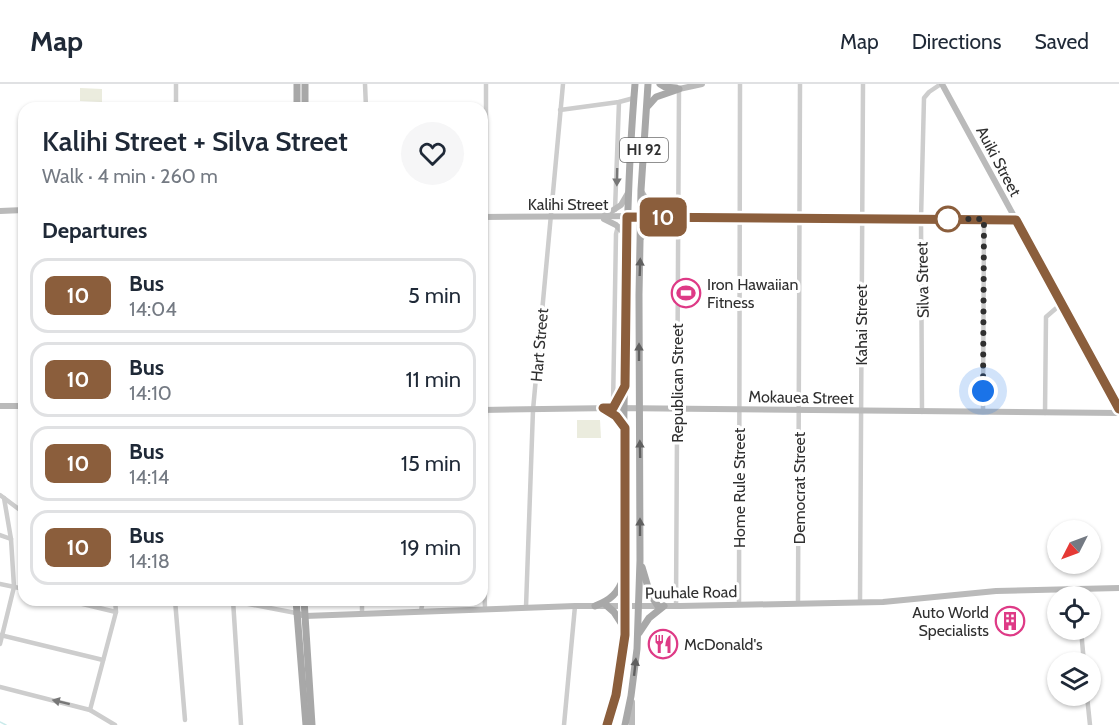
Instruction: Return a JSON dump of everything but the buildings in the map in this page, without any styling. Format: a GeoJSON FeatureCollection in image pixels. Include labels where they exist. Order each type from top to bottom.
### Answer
{"type":"FeatureCollection","features":[{"type":"Feature","properties":{"kind":"main road"},"geometry":{"type":"LineString","coordinates":[[297,84],[297,102]]}},
{"type":"Feature","properties":{"kind":"main road"},"geometry":{"type":"LineString","coordinates":[[305,84],[305,102]]}},
{"type":"Feature","properties":{"kind":"main road","name":"HI 92"},"geometry":{"type":"LineString","coordinates":[[607,725],[616,695],[625,629],[624,408],[627,217],[636,84]]}},
{"type":"Feature","properties":{"kind":"main road","name":"HI 92"},"geometry":{"type":"LineString","coordinates":[[625,725],[632,696],[640,560],[639,296],[641,190],[648,84]]}},
{"type":"Feature","properties":{"kind":"main road"},"geometry":{"type":"LineString","coordinates":[[660,84],[679,89]]}},
{"type":"Feature","properties":{"kind":"main road"},"geometry":{"type":"LineString","coordinates":[[646,109],[650,101],[656,97],[679,89]]}},
{"type":"Feature","properties":{"kind":"main road"},"geometry":{"type":"LineString","coordinates":[[637,635],[661,606],[650,594],[640,560]]}},
{"type":"Feature","properties":{"kind":"main road"},"geometry":{"type":"LineString","coordinates":[[595,606],[614,596],[626,572]]}},
{"type":"Feature","properties":{"kind":"main road"},"geometry":{"type":"LineString","coordinates":[[606,605],[614,612],[625,629]]}},
{"type":"Feature","properties":{"kind":"main road"},"geometry":{"type":"LineString","coordinates":[[296,606],[306,725]]}},
{"type":"Feature","properties":{"kind":"main road"},"geometry":{"type":"LineString","coordinates":[[304,606],[312,725]]}},
{"type":"Feature","properties":{"kind":"street"},"geometry":{"type":"LineString","coordinates":[[176,84],[176,102]]}},
{"type":"Feature","properties":{"kind":"street"},"geometry":{"type":"LineString","coordinates":[[365,84],[366,102]]}},
{"type":"Feature","properties":{"kind":"street"},"geometry":{"type":"LineString","coordinates":[[485,102],[486,84]]}},
{"type":"Feature","properties":{"kind":"street","name":"Hart Street"},"geometry":{"type":"LineString","coordinates":[[526,607],[533,410],[563,84]]}},
{"type":"Feature","properties":{"kind":"street"},"geometry":{"type":"LineString","coordinates":[[679,89],[702,84]]}},
{"type":"Feature","properties":{"kind":"street","name":"Home Rule Street"},"geometry":{"type":"LineString","coordinates":[[739,604],[740,84]]}},
{"type":"Feature","properties":{"kind":"street","name":"Democrat Street"},"geometry":{"type":"LineString","coordinates":[[798,603],[800,84]]}},
{"type":"Feature","properties":{"kind":"street","name":"Kahai Street"},"geometry":{"type":"LineString","coordinates":[[860,602],[863,84]]}},
{"type":"Feature","properties":{"kind":"street","name":"Silva Street"},"geometry":{"type":"LineString","coordinates":[[922,412],[921,219],[924,98],[942,84]]}},
{"type":"Feature","properties":{"kind":"street","name":"Auiki Street"},"geometry":{"type":"LineString","coordinates":[[942,84],[1119,411]]}},
{"type":"Feature","properties":{"kind":"street","name":"Republican Street"},"geometry":{"type":"LineString","coordinates":[[676,606],[679,89]]}},
{"type":"Feature","properties":{"kind":"street"},"geometry":{"type":"LineString","coordinates":[[560,111],[634,98]]}},
{"type":"Feature","properties":{"kind":"street"},"geometry":{"type":"LineString","coordinates":[[615,210],[619,102]]}},
{"type":"Feature","properties":{"kind":"street"},"geometry":{"type":"LineString","coordinates":[[641,190],[651,207],[667,217],[651,227],[641,238]]}},
{"type":"Feature","properties":{"kind":"street"},"geometry":{"type":"LineString","coordinates":[[600,218],[615,210],[624,201],[628,192]]}},
{"type":"Feature","properties":{"kind":"street"},"geometry":{"type":"LineString","coordinates":[[0,211],[18,210]]}},
{"type":"Feature","properties":{"kind":"street","name":"Kalihi Street"},"geometry":{"type":"LineString","coordinates":[[488,217],[641,216],[1016,220]]}},
{"type":"Feature","properties":{"kind":"street"},"geometry":{"type":"LineString","coordinates":[[600,218],[611,221],[627,236]]}},
{"type":"Feature","properties":{"kind":"street"},"geometry":{"type":"LineString","coordinates":[[983,412],[984,219]]}},
{"type":"Feature","properties":{"kind":"street"},"geometry":{"type":"LineString","coordinates":[[613,408],[615,234],[618,226]]}},
{"type":"Feature","properties":{"kind":"street"},"geometry":{"type":"LineString","coordinates":[[1045,412],[1046,317],[1061,304]]}},
{"type":"Feature","properties":{"kind":"street"},"geometry":{"type":"LineString","coordinates":[[613,408],[625,386]]}},
{"type":"Feature","properties":{"kind":"street"},"geometry":{"type":"LineString","coordinates":[[0,406],[18,406]]}},
{"type":"Feature","properties":{"kind":"street"},"geometry":{"type":"LineString","coordinates":[[603,408],[616,416],[625,428]]}},
{"type":"Feature","properties":{"kind":"street","name":"Mokauea Street"},"geometry":{"type":"LineString","coordinates":[[488,410],[677,408],[922,412],[1119,411]]}},
{"type":"Feature","properties":{"kind":"street"},"geometry":{"type":"LineString","coordinates":[[2,496],[18,508]]}},
{"type":"Feature","properties":{"kind":"street"},"geometry":{"type":"LineString","coordinates":[[0,645],[14,587],[11,538],[2,496]]}},
{"type":"Feature","properties":{"kind":"street"},"geometry":{"type":"LineString","coordinates":[[0,535],[11,538]]}},
{"type":"Feature","properties":{"kind":"street"},"geometry":{"type":"LineString","coordinates":[[0,584],[18,588]]}},
{"type":"Feature","properties":{"kind":"street","name":"Puuhale Road"},"geometry":{"type":"LineString","coordinates":[[1101,588],[1119,588]]}},
{"type":"Feature","properties":{"kind":"street","name":"Puuhale Road"},"geometry":{"type":"LineString","coordinates":[[262,606],[305,616],[526,607],[860,602],[996,591],[1047,590]]}},
{"type":"Feature","properties":{"kind":"street"},"geometry":{"type":"LineString","coordinates":[[91,606],[116,612]]}},
{"type":"Feature","properties":{"kind":"street"},"geometry":{"type":"LineString","coordinates":[[90,710],[116,612],[116,606]]}},
{"type":"Feature","properties":{"kind":"street"},"geometry":{"type":"LineString","coordinates":[[176,606],[185,720]]}},
{"type":"Feature","properties":{"kind":"street"},"geometry":{"type":"LineString","coordinates":[[232,606],[241,725]]}},
{"type":"Feature","properties":{"kind":"street"},"geometry":{"type":"LineString","coordinates":[[362,606],[362,614]]}},
{"type":"Feature","properties":{"kind":"street"},"geometry":{"type":"LineString","coordinates":[[421,611],[422,606]]}},
{"type":"Feature","properties":{"kind":"street"},"geometry":{"type":"LineString","coordinates":[[564,725],[575,606]]}},
{"type":"Feature","properties":{"kind":"street"},"geometry":{"type":"LineString","coordinates":[[2,635],[103,660]]}},
{"type":"Feature","properties":{"kind":"street"},"geometry":{"type":"LineString","coordinates":[[0,687],[90,710],[115,725]]}},
{"type":"Feature","properties":{"kind":"street"},"geometry":{"type":"LineString","coordinates":[[632,696],[632,725]]}},
{"type":"Feature","properties":{"kind":"street"},"geometry":{"type":"LineString","coordinates":[[1088,706],[1090,725]]}},
{"type":"Feature","properties":{"kind":"shaded area"},"geometry":{"type":"Polygon","coordinates":[[[80,88],[102,89],[102,102],[80,101],[80,88]]]}},
{"type":"Feature","properties":{"kind":"shaded area"},"geometry":{"type":"Polygon","coordinates":[[[577,420],[600,420],[601,438],[577,438],[577,420]]]}},
{"type":"Feature","properties":{"kind":"waterway"},"geometry":{"type":"LineString","coordinates":[[0,722],[6,725]]}},
{"type":"Feature","properties":{"kind":"bus line","name":"10"},"geometry":{"type":"LineString","coordinates":[[607,725],[616,695],[625,635],[625,428],[616,416],[603,408],[613,408],[625,386],[627,217],[1016,220],[1119,409]]}},
{"type":"Feature","properties":{"kind":"place","name":"Iron Hawaiian Fitness"},"geometry":{"type":"Point","coordinates":[686,293]}},
{"type":"Feature","properties":{"kind":"place","name":"Auto World Specialists"},"geometry":{"type":"Point","coordinates":[1010,621]}},
{"type":"Feature","properties":{"kind":"place","name":"McDonald's"},"geometry":{"type":"Point","coordinates":[663,644]}},
{"type":"Feature","properties":{"kind":"route"},"geometry":{"type":"LineString","coordinates":[[948,219],[942,219],[984,219],[983,391]]}}]}
